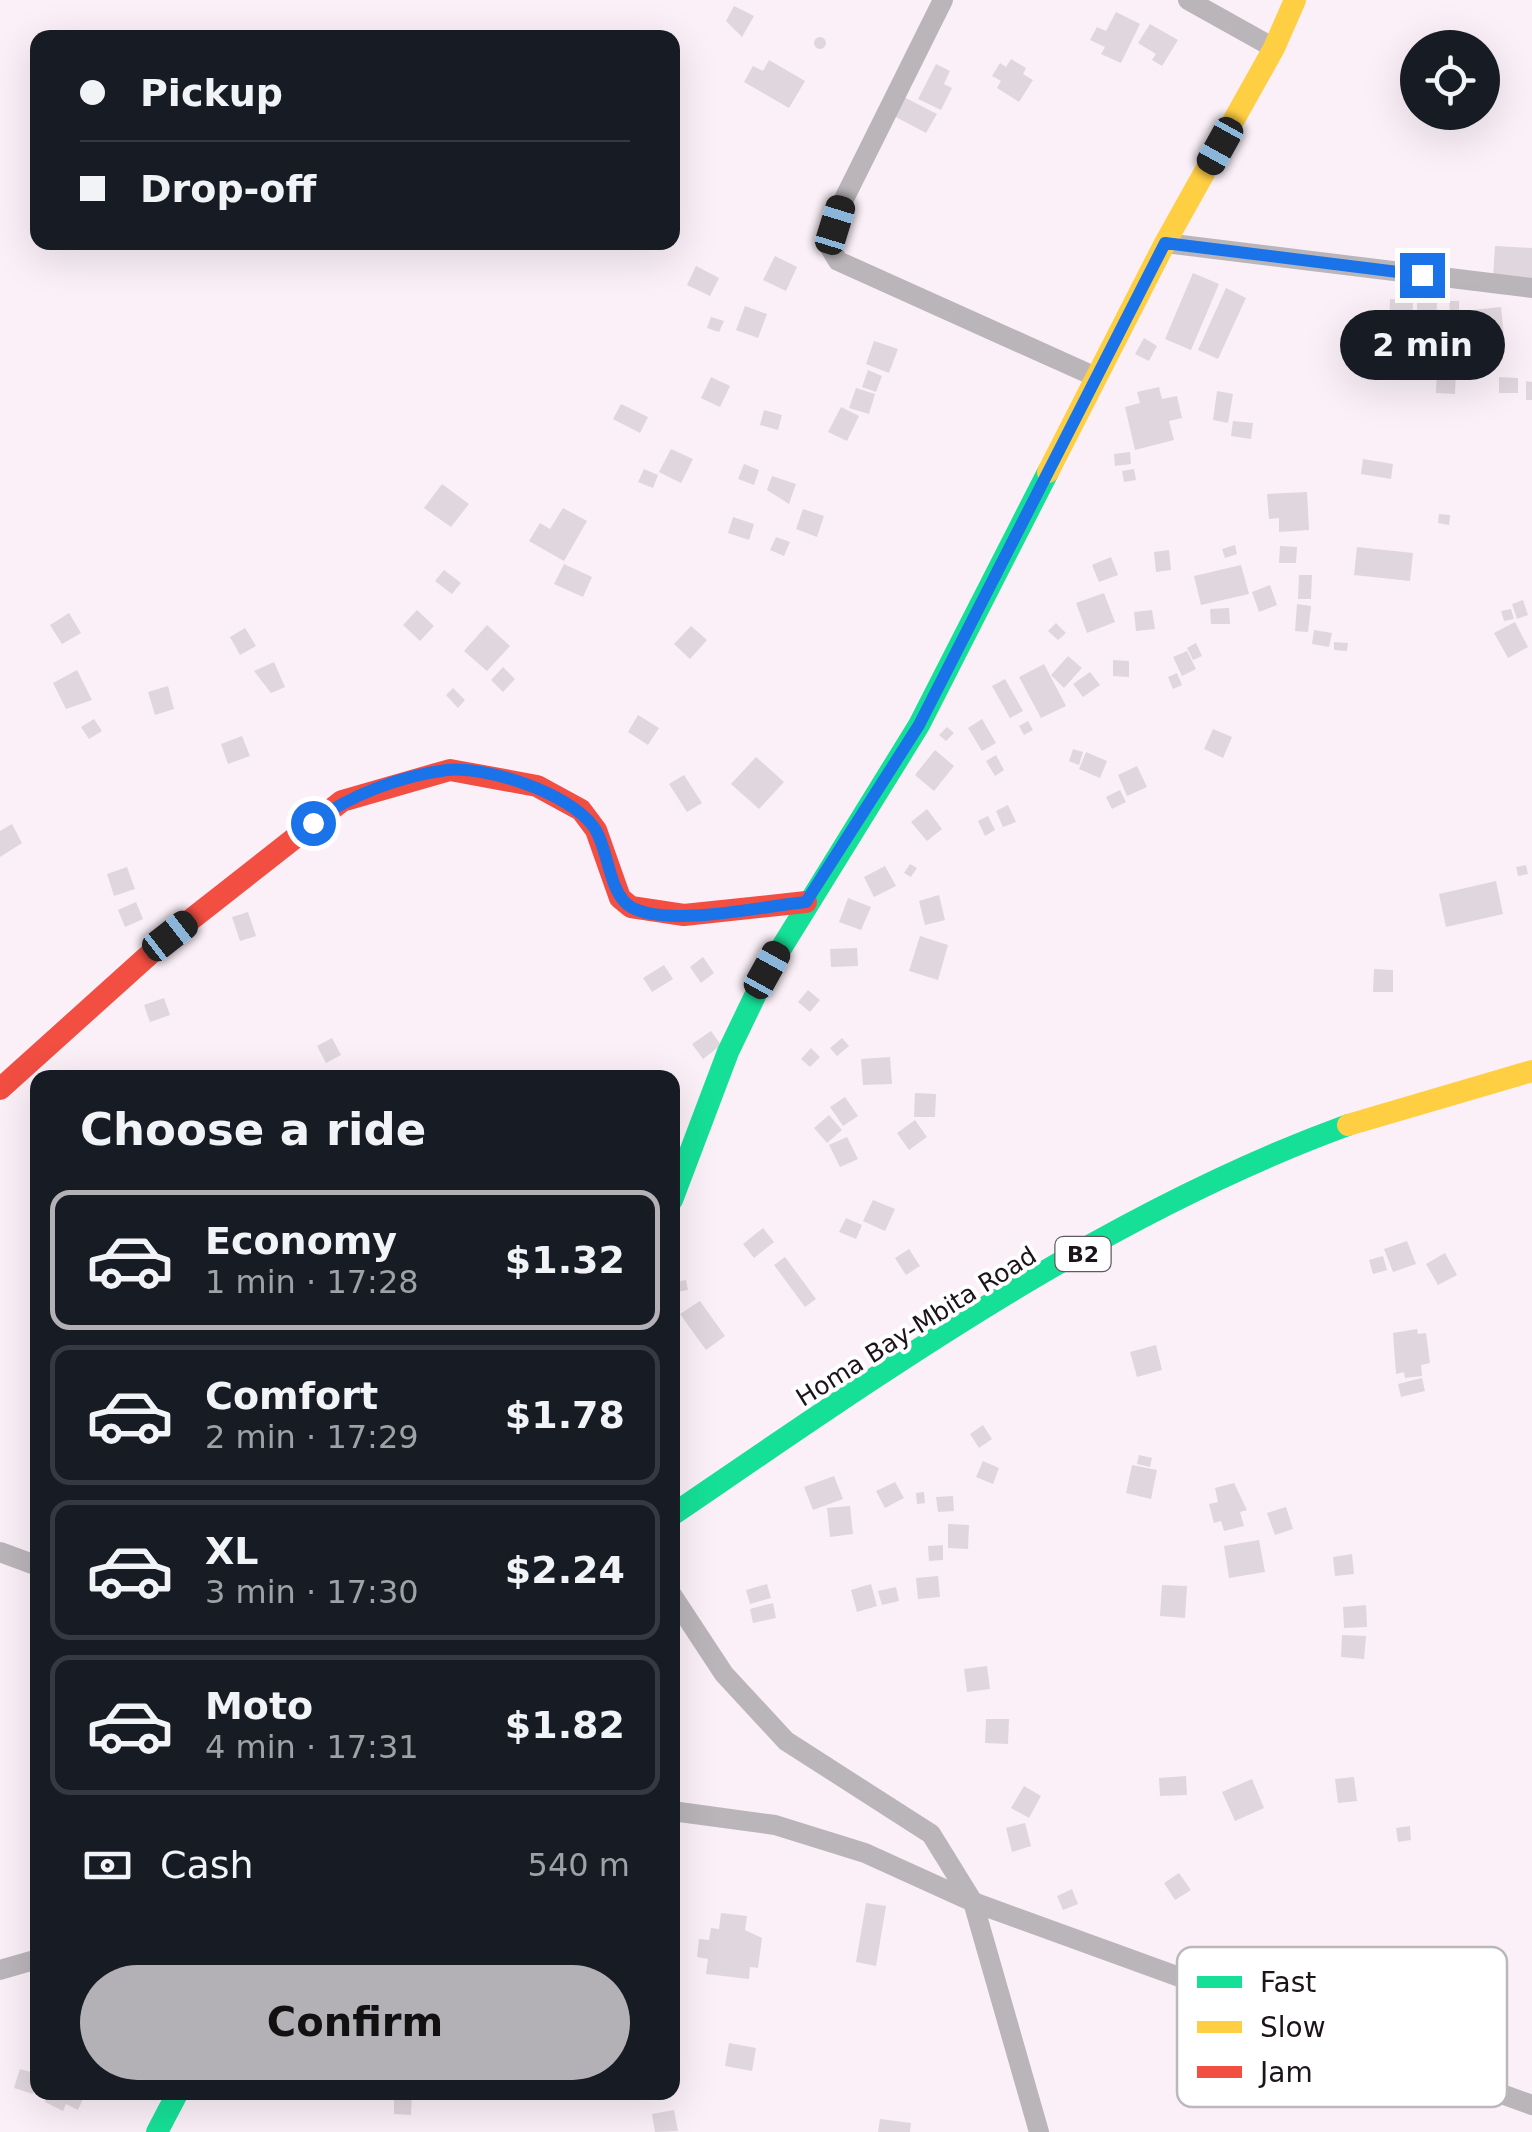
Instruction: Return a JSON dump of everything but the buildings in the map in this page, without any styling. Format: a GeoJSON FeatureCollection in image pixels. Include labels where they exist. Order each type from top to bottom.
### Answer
{"type":"FeatureCollection","features":[{"type":"Feature","properties":{"kind":"main road"},"geometry":{"type":"LineString","coordinates":[[680,1179],[728,1052],[806,902],[919,725],[1165,243],[1274,48],[1295,0]]}},
{"type":"Feature","properties":{"kind":"main road"},"geometry":{"type":"LineString","coordinates":[[0,1089],[170,936],[342,800],[450,770],[537,786],[581,810],[596,830],[620,898],[631,907],[684,915],[806,902]]}},
{"type":"Feature","properties":{"kind":"main road","name":"Homa Bay-Mbita Road"},"geometry":{"type":"LineString","coordinates":[[680,1510],[1036,1281],[1170,1205],[1303,1143],[1445,1094],[1532,1071]]}},
{"type":"Feature","properties":{"kind":"main road"},"geometry":{"type":"LineString","coordinates":[[157,2132],[174,2100]]}},
{"type":"Feature","properties":{"kind":"street"},"geometry":{"type":"LineString","coordinates":[[943,0],[842,203],[829,246],[838,260],[1096,377]]}},
{"type":"Feature","properties":{"kind":"street"},"geometry":{"type":"LineString","coordinates":[[1188,0],[1274,48]]}},
{"type":"Feature","properties":{"kind":"street"},"geometry":{"type":"LineString","coordinates":[[1165,243],[1532,288]]}},
{"type":"Feature","properties":{"kind":"street"},"geometry":{"type":"LineString","coordinates":[[0,1552],[30,1563]]}},
{"type":"Feature","properties":{"kind":"street"},"geometry":{"type":"LineString","coordinates":[[680,1607],[724,1674],[786,1741],[931,1834],[973,1902],[1039,2132]]}},
{"type":"Feature","properties":{"kind":"street"},"geometry":{"type":"LineString","coordinates":[[680,1812],[775,1826],[865,1853],[973,1902],[1177,1976]]}},
{"type":"Feature","properties":{"kind":"street"},"geometry":{"type":"LineString","coordinates":[[0,1970],[30,1962]]}},
{"type":"Feature","properties":{"kind":"street"},"geometry":{"type":"LineString","coordinates":[[1507,2096],[1532,2105]]}},
{"type":"Feature","properties":{"kind":"traffic: fast"},"geometry":{"type":"LineString","coordinates":[[680,1179],[728,1052],[767,971],[919,725],[1048,472]]}},
{"type":"Feature","properties":{"kind":"traffic: fast"},"geometry":{"type":"LineString","coordinates":[[680,1510],[915,1351],[1083,1249],[1258,1161],[1348,1125]]}},
{"type":"Feature","properties":{"kind":"traffic: fast"},"geometry":{"type":"LineString","coordinates":[[157,2132],[174,2100]]}},
{"type":"Feature","properties":{"kind":"traffic: slow"},"geometry":{"type":"LineString","coordinates":[[1048,472],[1165,243],[1274,48],[1295,0]]}},
{"type":"Feature","properties":{"kind":"traffic: slow"},"geometry":{"type":"LineString","coordinates":[[1348,1125],[1532,1071]]}},
{"type":"Feature","properties":{"kind":"traffic: jam"},"geometry":{"type":"LineString","coordinates":[[0,1089],[170,936],[342,801],[450,770],[537,786],[581,810],[596,830],[620,898],[631,907],[684,915],[806,902]]}},
{"type":"Feature","properties":{"kind":"route"},"geometry":{"type":"LineString","coordinates":[[313,823],[342,800],[450,770],[537,786],[581,810],[596,830],[612,866],[620,898],[631,907],[684,915],[806,902],[919,725],[1165,243],[1422,275]]}}]}
